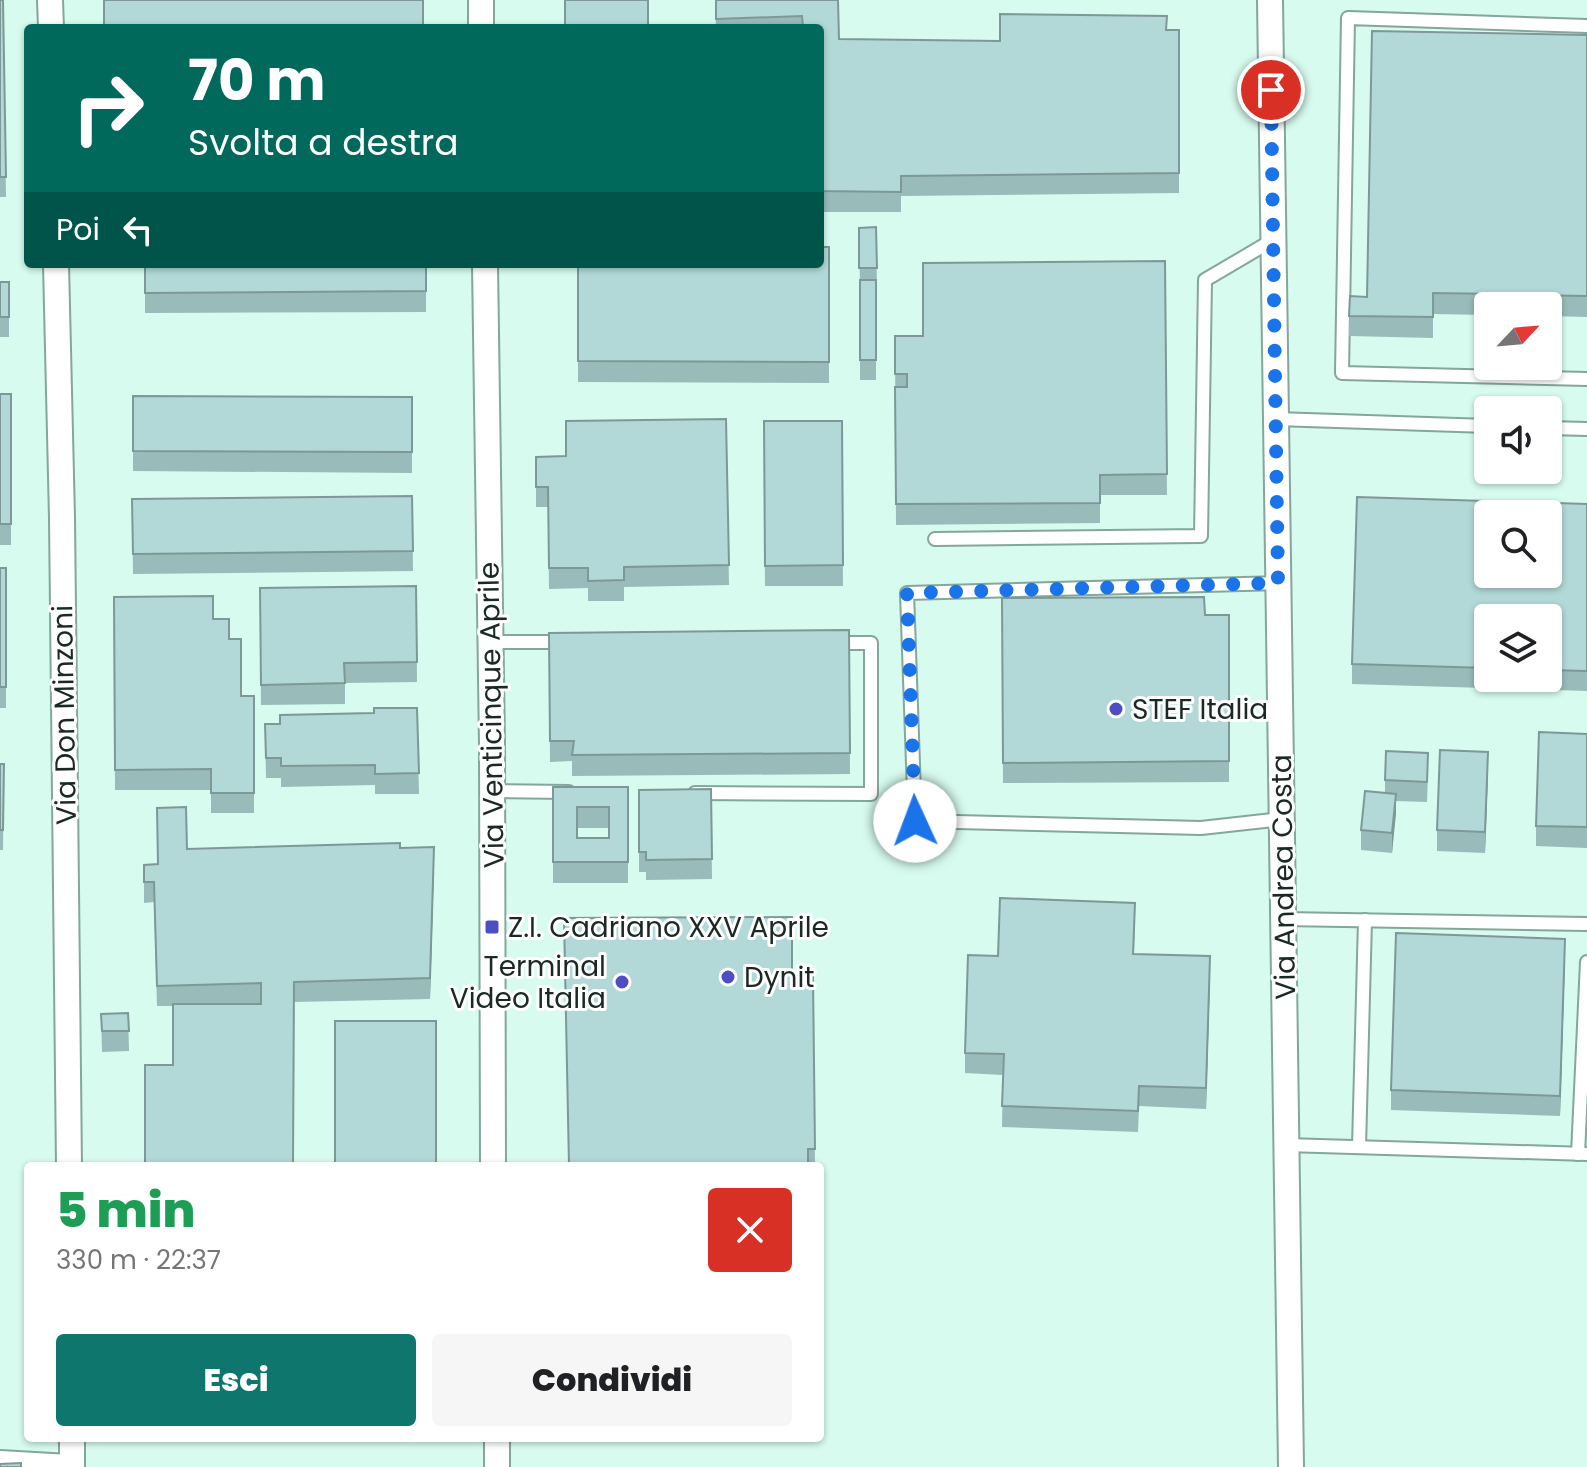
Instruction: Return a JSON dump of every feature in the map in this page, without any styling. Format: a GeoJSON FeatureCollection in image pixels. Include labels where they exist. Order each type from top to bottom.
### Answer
{"type":"FeatureCollection","features":[{"type":"Feature","properties":{"kind":"street"},"geometry":{"type":"LineString","coordinates":[[50,0],[51,24]]}},
{"type":"Feature","properties":{"kind":"street"},"geometry":{"type":"LineString","coordinates":[[481,0],[481,24]]}},
{"type":"Feature","properties":{"kind":"street","name":"Via Andrea Costa"},"geometry":{"type":"LineString","coordinates":[[1270,0],[1291,1467]]}},
{"type":"Feature","properties":{"kind":"street","name":"Via Don Minzoni"},"geometry":{"type":"LineString","coordinates":[[56,268],[69,1162]]}},
{"type":"Feature","properties":{"kind":"street","name":"Via Venticinque Aprile"},"geometry":{"type":"LineString","coordinates":[[485,268],[493,1162]]}},
{"type":"Feature","properties":{"kind":"street"},"geometry":{"type":"LineString","coordinates":[[0,1463],[71,1467],[72,1442]]}},
{"type":"Feature","properties":{"kind":"street"},"geometry":{"type":"LineString","coordinates":[[497,1442],[497,1467]]}},
{"type":"Feature","properties":{"kind":"lane"},"geometry":{"type":"LineString","coordinates":[[1587,26],[1348,18],[1342,373],[1587,379]]}},
{"type":"Feature","properties":{"kind":"lane"},"geometry":{"type":"LineString","coordinates":[[935,539],[1201,536],[1205,280],[1273,240]]}},
{"type":"Feature","properties":{"kind":"lane"},"geometry":{"type":"LineString","coordinates":[[1276,419],[1474,426]]}},
{"type":"Feature","properties":{"kind":"lane"},"geometry":{"type":"LineString","coordinates":[[1562,428],[1587,429]]}},
{"type":"Feature","properties":{"kind":"lane"},"geometry":{"type":"LineString","coordinates":[[1278,583],[907,593],[915,821],[1201,828],[1282,819]]}},
{"type":"Feature","properties":{"kind":"lane"},"geometry":{"type":"LineString","coordinates":[[490,642],[569,642]]}},
{"type":"Feature","properties":{"kind":"lane"},"geometry":{"type":"LineString","coordinates":[[682,793],[871,794],[871,643],[823,643]]}},
{"type":"Feature","properties":{"kind":"lane"},"geometry":{"type":"LineString","coordinates":[[492,791],[587,792]]}},
{"type":"Feature","properties":{"kind":"lane"},"geometry":{"type":"LineString","coordinates":[[1283,919],[1587,924]]}},
{"type":"Feature","properties":{"kind":"lane"},"geometry":{"type":"LineString","coordinates":[[1359,1147],[1365,920]]}},
{"type":"Feature","properties":{"kind":"lane"},"geometry":{"type":"LineString","coordinates":[[1286,1145],[1583,1154],[1587,962]]}},
{"type":"Feature","properties":{"kind":"building"},"geometry":{"type":"Polygon","coordinates":[[[0,0],[3,0],[6,177],[0,177],[0,0]]]}},
{"type":"Feature","properties":{"kind":"building"},"geometry":{"type":"Polygon","coordinates":[[[104,0],[423,0],[423,24],[104,24],[104,0]]]}},
{"type":"Feature","properties":{"kind":"building"},"geometry":{"type":"Polygon","coordinates":[[[565,0],[648,0],[648,24],[565,24],[565,0]]]}},
{"type":"Feature","properties":{"kind":"building"},"geometry":{"type":"Polygon","coordinates":[[[716,0],[838,0],[839,39],[1000,41],[1000,14],[1167,16],[1166,30],[1179,30],[1179,173],[901,176],[901,192],[824,191],[824,24],[803,24],[802,16],[716,19],[716,0]]]}},
{"type":"Feature","properties":{"kind":"building"},"geometry":{"type":"Polygon","coordinates":[[[1372,31],[1587,35],[1587,296],[1562,296],[1562,292],[1433,293],[1433,317],[1349,316],[1350,296],[1367,297],[1372,31]]]}},
{"type":"Feature","properties":{"kind":"building"},"geometry":{"type":"Polygon","coordinates":[[[876,227],[877,268],[859,268],[859,228],[876,227]]]}},
{"type":"Feature","properties":{"kind":"building"},"geometry":{"type":"Polygon","coordinates":[[[824,247],[829,247],[829,362],[578,361],[578,268],[824,268],[824,247]]]}},
{"type":"Feature","properties":{"kind":"building"},"geometry":{"type":"Polygon","coordinates":[[[1165,261],[1167,474],[1100,475],[1100,503],[896,504],[895,387],[907,387],[907,374],[895,374],[895,336],[923,336],[923,263],[1165,261]]]}},
{"type":"Feature","properties":{"kind":"building"},"geometry":{"type":"Polygon","coordinates":[[[145,268],[426,268],[426,291],[145,293],[145,268]]]}},
{"type":"Feature","properties":{"kind":"building"},"geometry":{"type":"Polygon","coordinates":[[[860,280],[876,280],[876,360],[860,360],[860,280]]]}},
{"type":"Feature","properties":{"kind":"building"},"geometry":{"type":"Polygon","coordinates":[[[0,282],[9,282],[9,317],[0,317],[0,282]]]}},
{"type":"Feature","properties":{"kind":"building"},"geometry":{"type":"Polygon","coordinates":[[[0,394],[11,394],[11,524],[0,524],[0,394]]]}},
{"type":"Feature","properties":{"kind":"building"},"geometry":{"type":"Polygon","coordinates":[[[133,396],[412,397],[412,452],[133,451],[133,396]]]}},
{"type":"Feature","properties":{"kind":"building"},"geometry":{"type":"Polygon","coordinates":[[[726,419],[729,565],[624,567],[624,580],[588,581],[588,568],[549,568],[548,487],[536,487],[536,457],[566,456],[566,421],[726,419]]]}},
{"type":"Feature","properties":{"kind":"building"},"geometry":{"type":"Polygon","coordinates":[[[764,421],[842,421],[843,565],[765,566],[764,421]]]}},
{"type":"Feature","properties":{"kind":"building"},"geometry":{"type":"Polygon","coordinates":[[[412,496],[413,551],[133,554],[132,499],[412,496]]]}},
{"type":"Feature","properties":{"kind":"building"},"geometry":{"type":"Polygon","coordinates":[[[1357,497],[1474,501],[1474,588],[1562,588],[1562,503],[1587,504],[1587,671],[1562,670],[1562,604],[1474,604],[1474,668],[1352,664],[1357,497]]]}},
{"type":"Feature","properties":{"kind":"building"},"geometry":{"type":"Polygon","coordinates":[[[0,568],[6,568],[6,687],[0,687],[0,568]]]}},
{"type":"Feature","properties":{"kind":"building"},"geometry":{"type":"Polygon","coordinates":[[[416,586],[417,662],[344,663],[345,683],[261,685],[260,588],[416,586]]]}},
{"type":"Feature","properties":{"kind":"building"},"geometry":{"type":"Polygon","coordinates":[[[213,596],[213,619],[229,619],[229,639],[241,639],[241,696],[254,696],[254,793],[211,793],[211,769],[115,770],[114,597],[213,596]]]}},
{"type":"Feature","properties":{"kind":"building","name":"STEF Italia"},"geometry":{"type":"Polygon","coordinates":[[[1204,597],[1205,615],[1229,615],[1229,761],[1003,763],[1002,598],[1204,597]]]}},
{"type":"Feature","properties":{"kind":"building"},"geometry":{"type":"Polygon","coordinates":[[[849,630],[850,753],[572,755],[574,741],[550,741],[549,633],[849,630]]]}},
{"type":"Feature","properties":{"kind":"building"},"geometry":{"type":"Polygon","coordinates":[[[374,708],[417,708],[419,773],[375,774],[375,765],[281,766],[281,758],[266,758],[265,724],[280,724],[280,715],[374,713],[374,708]]]}},
{"type":"Feature","properties":{"kind":"building"},"geometry":{"type":"Polygon","coordinates":[[[1539,732],[1587,734],[1587,827],[1536,826],[1539,732]]]}},
{"type":"Feature","properties":{"kind":"building"},"geometry":{"type":"Polygon","coordinates":[[[1440,750],[1488,752],[1485,832],[1437,830],[1440,750]]]}},
{"type":"Feature","properties":{"kind":"building"},"geometry":{"type":"Polygon","coordinates":[[[1386,751],[1428,753],[1427,782],[1385,780],[1386,751]]]}},
{"type":"Feature","properties":{"kind":"building"},"geometry":{"type":"Polygon","coordinates":[[[0,764],[4,764],[3,830],[0,830],[0,764]]]}},
{"type":"Feature","properties":{"kind":"building"},"geometry":{"type":"Polygon","coordinates":[[[553,787],[628,787],[628,862],[553,862],[553,787]],[[577,807],[577,838],[609,838],[609,807],[577,807]]]}},
{"type":"Feature","properties":{"kind":"building"},"geometry":{"type":"Polygon","coordinates":[[[711,789],[712,859],[646,860],[646,852],[639,852],[639,790],[711,789]]]}},
{"type":"Feature","properties":{"kind":"building"},"geometry":{"type":"Polygon","coordinates":[[[1365,791],[1396,794],[1392,833],[1361,830],[1365,791]]]}},
{"type":"Feature","properties":{"kind":"building"},"geometry":{"type":"Polygon","coordinates":[[[186,807],[187,849],[400,843],[400,848],[434,847],[430,978],[294,982],[293,1162],[145,1162],[145,1065],[173,1065],[173,1004],[261,1004],[261,983],[157,986],[154,882],[144,882],[144,865],[158,864],[157,808],[186,807]]]}},
{"type":"Feature","properties":{"kind":"building"},"geometry":{"type":"Polygon","coordinates":[[[1000,898],[1135,903],[1133,954],[1210,956],[1206,1088],[1139,1086],[1138,1111],[1002,1106],[1004,1054],[965,1053],[968,955],[998,956],[1000,898]]]}},
{"type":"Feature","properties":{"kind":"building"},"geometry":{"type":"Polygon","coordinates":[[[792,917],[792,976],[813,977],[815,1149],[808,1149],[808,1162],[569,1162],[564,918],[792,917]]]}},
{"type":"Feature","properties":{"kind":"building"},"geometry":{"type":"Polygon","coordinates":[[[1396,933],[1565,939],[1560,1096],[1391,1090],[1396,933]]]}},
{"type":"Feature","properties":{"kind":"building"},"geometry":{"type":"Polygon","coordinates":[[[128,1013],[129,1031],[102,1031],[101,1014],[128,1013]]]}},
{"type":"Feature","properties":{"kind":"building"},"geometry":{"type":"Polygon","coordinates":[[[335,1021],[436,1021],[436,1162],[335,1162],[335,1021]]]}},
{"type":"Feature","properties":{"kind":"building"},"geometry":{"type":"Polygon","coordinates":[[[21,1463],[21,1467],[0,1467],[0,1464],[21,1463]]]}},
{"type":"Feature","properties":{"kind":"place","name":"STEF Italia"},"geometry":{"type":"Point","coordinates":[1116,709]}},
{"type":"Feature","properties":{"kind":"place","name":"Z.I. Cadriano XXV Aprile"},"geometry":{"type":"Point","coordinates":[492,927]}},
{"type":"Feature","properties":{"kind":"place","name":"Dynit"},"geometry":{"type":"Point","coordinates":[728,977]}},
{"type":"Feature","properties":{"kind":"place","name":"Terminal Video Italia"},"geometry":{"type":"Point","coordinates":[622,982]}},
{"type":"Feature","properties":{"kind":"route"},"geometry":{"type":"LineString","coordinates":[[915,821],[907,593],[1278,583],[1271,90]]}}]}
